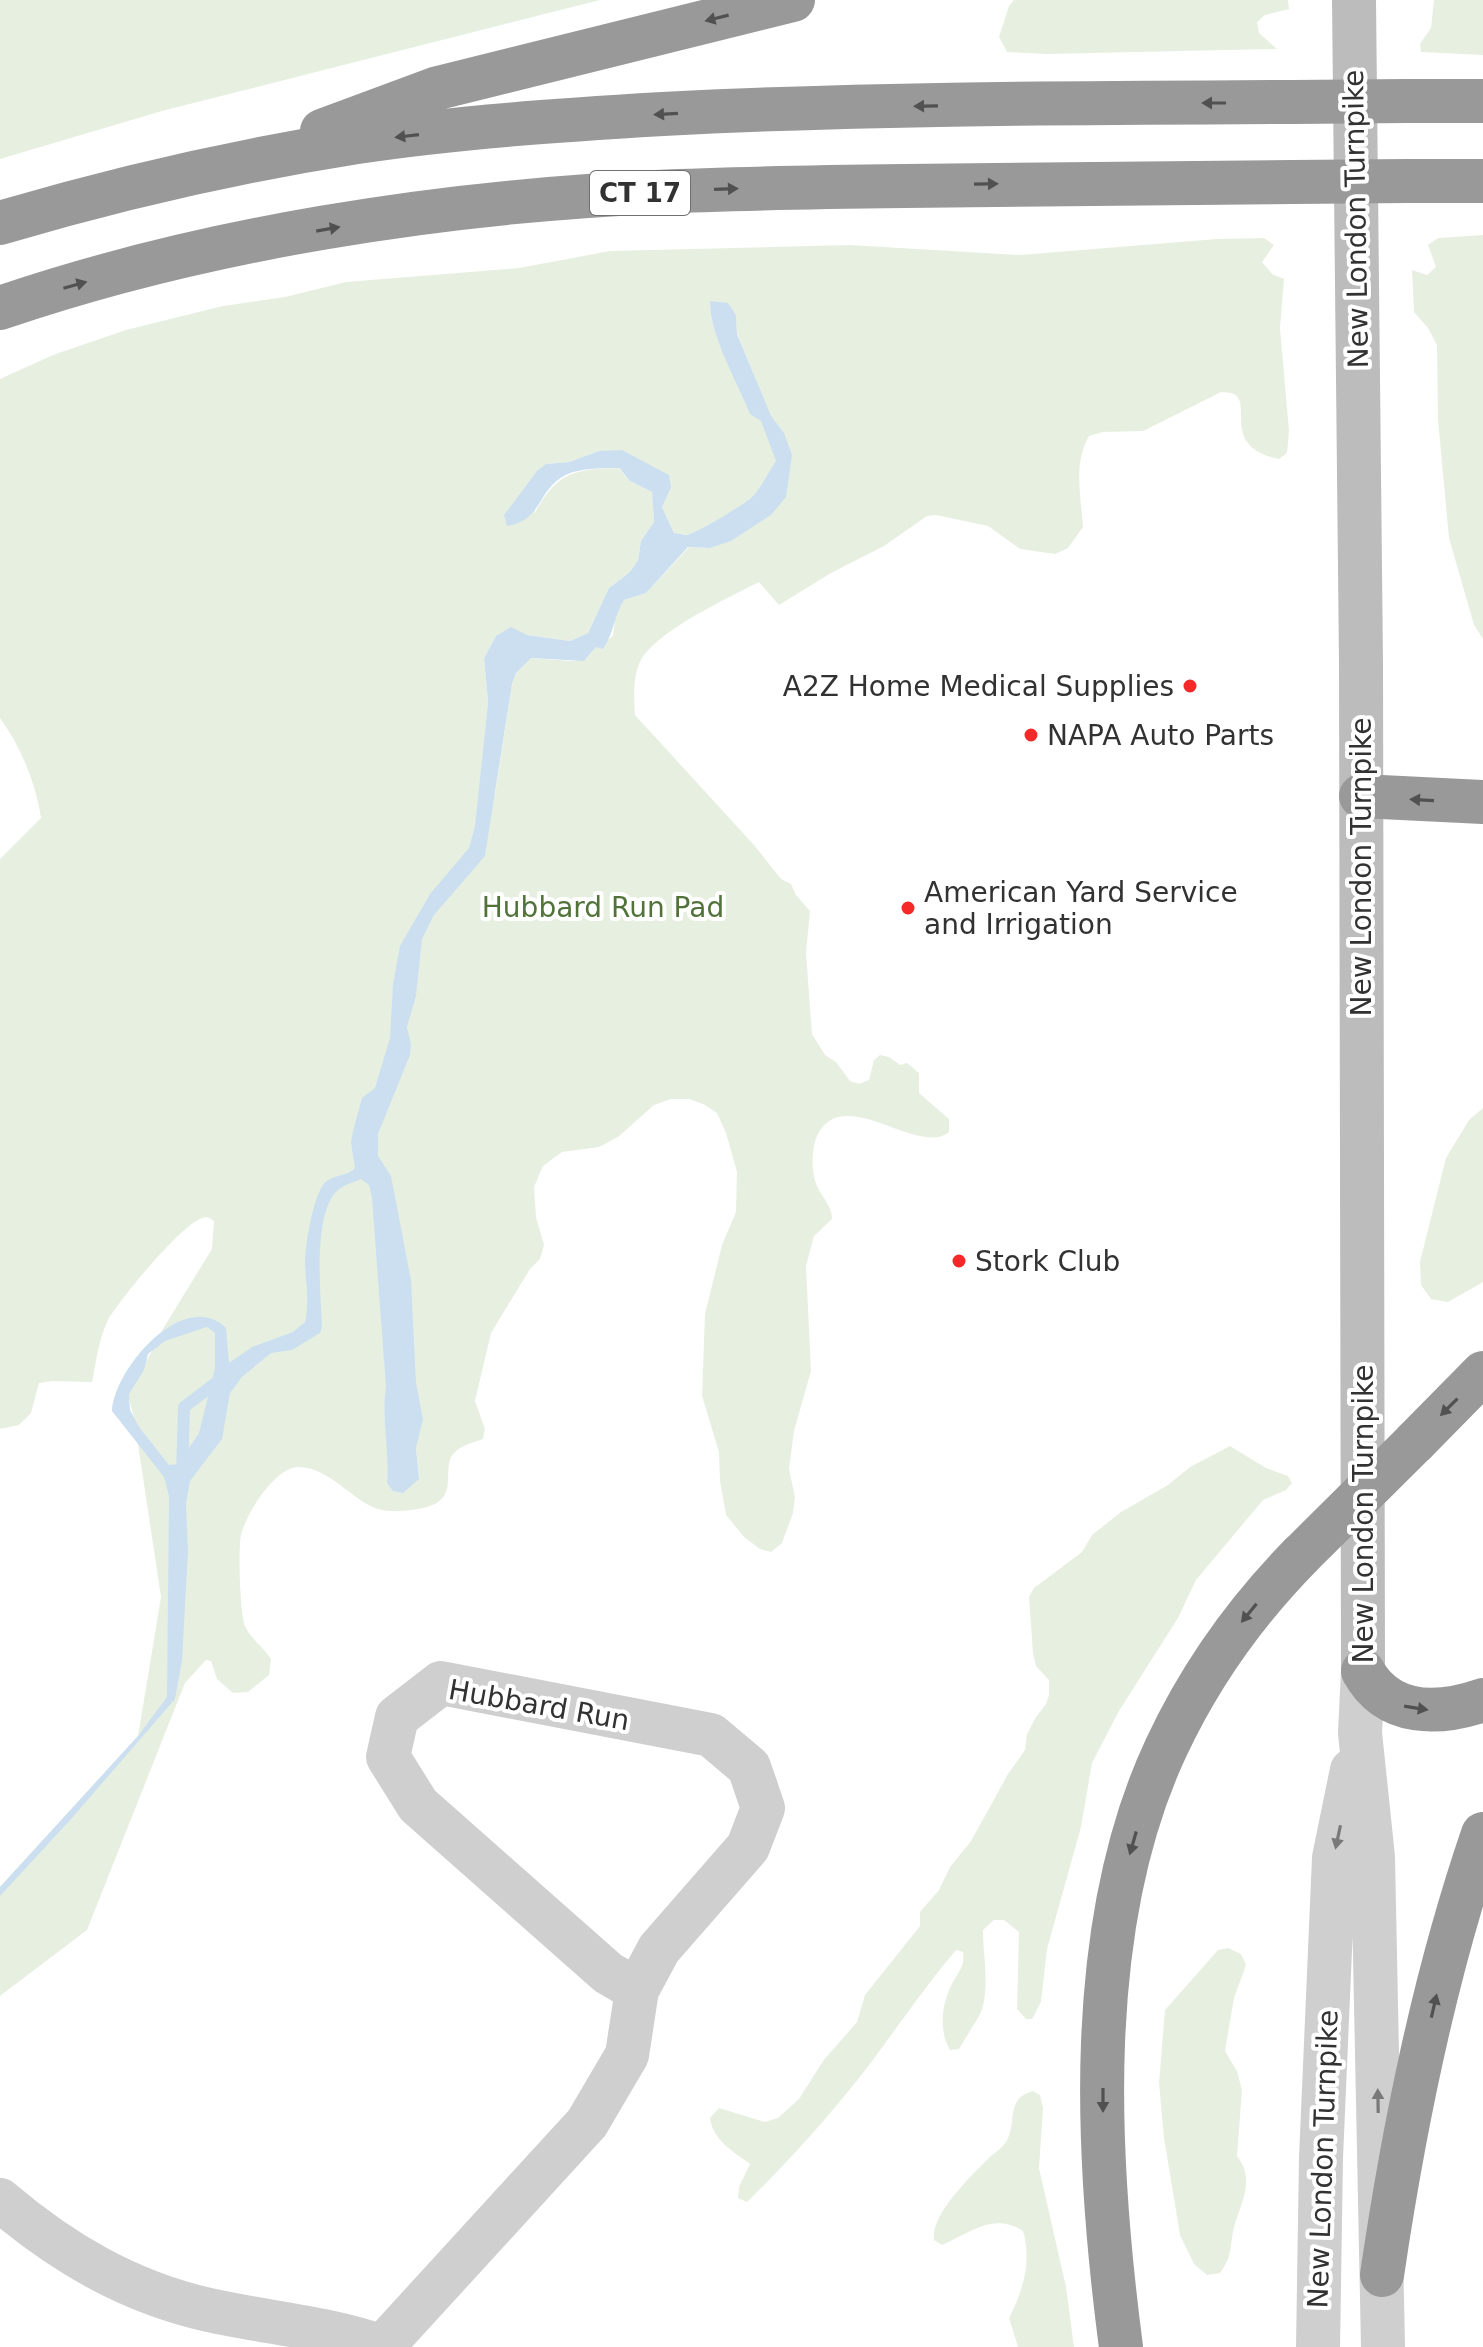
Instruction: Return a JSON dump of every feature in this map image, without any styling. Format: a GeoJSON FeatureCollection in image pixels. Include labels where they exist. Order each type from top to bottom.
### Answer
{"type":"FeatureCollection","features":[{"type":"Feature","properties":{"kind":"highway"},"geometry":{"type":"LineString","coordinates":[[266,157],[350,118],[438,88],[793,0]]}},
{"type":"Feature","properties":{"kind":"highway"},"geometry":{"type":"LineString","coordinates":[[0,223],[141,184],[266,157],[360,141],[485,127],[704,112],[892,106],[1483,101]]}},
{"type":"Feature","properties":{"kind":"highway","name":"CT 17"},"geometry":{"type":"LineString","coordinates":[[0,308],[101,278],[276,238],[464,208],[559,198],[750,188],[1483,181]]}},
{"type":"Feature","properties":{"kind":"highway"},"geometry":{"type":"LineString","coordinates":[[1361,796],[1483,802]]}},
{"type":"Feature","properties":{"kind":"highway"},"geometry":{"type":"LineString","coordinates":[[1121,2347],[1107,2209],[1103,2093],[1106,1987],[1121,1892],[1147,1797],[1164,1751],[1217,1655],[1251,1610],[1301,1555],[1483,1373]]}},
{"type":"Feature","properties":{"kind":"highway"},"geometry":{"type":"LineString","coordinates":[[1363,1671],[1381,1695],[1414,1709],[1435,1710],[1483,1700]]}},
{"type":"Feature","properties":{"kind":"highway"},"geometry":{"type":"LineString","coordinates":[[1382,2275],[1396,2181],[1418,2072],[1444,1965],[1483,1834]]}},
{"type":"Feature","properties":{"kind":"main road","name":"New London Turnpike"},"geometry":{"type":"LineString","coordinates":[[1354,0],[1361,796],[1363,1671]]}},
{"type":"Feature","properties":{"kind":"street","name":"New London Turnpike"},"geometry":{"type":"LineString","coordinates":[[1363,1671],[1360,1733],[1373,1857],[1383,2347]]}},
{"type":"Feature","properties":{"kind":"street","name":"Hubbard Run"},"geometry":{"type":"LineString","coordinates":[[382,2347],[587,2123],[627,2055],[637,1990],[659,1949],[748,1847],[763,1808],[749,1767],[711,1735],[441,1683],[397,1717],[388,1757],[418,1805],[608,1973],[637,1990]]}},
{"type":"Feature","properties":{"kind":"street","name":"New London Turnpike"},"geometry":{"type":"LineString","coordinates":[[1318,2347],[1320,2189],[1334,1858],[1360,1733]]}},
{"type":"Feature","properties":{"kind":"street"},"geometry":{"type":"LineString","coordinates":[[0,2200],[97,2270],[147,2293],[210,2310],[293,2324],[382,2347]]}},
{"type":"Feature","properties":{"kind":"green space"},"geometry":{"type":"Polygon","coordinates":[[[0,0],[600,0],[162,111],[0,159],[0,0]]]}},
{"type":"Feature","properties":{"kind":"green space"},"geometry":{"type":"Polygon","coordinates":[[[1014,0],[1288,0],[1289,9],[1265,15],[1257,22],[1259,33],[1277,49],[1047,54],[1007,52],[999,37],[1014,0]]]}},
{"type":"Feature","properties":{"kind":"green space"},"geometry":{"type":"Polygon","coordinates":[[[1434,0],[1483,0],[1483,55],[1421,52],[1420,44],[1431,28],[1434,0]]]}},
{"type":"Feature","properties":{"kind":"green space"},"geometry":{"type":"Polygon","coordinates":[[[1483,235],[1483,639],[1474,625],[1449,538],[1438,420],[1437,345],[1414,312],[1412,270],[1427,275],[1436,267],[1428,245],[1438,238],[1483,235]]]}},
{"type":"Feature","properties":{"kind":"green space","name":"Hubbard Run Pad"},"geometry":{"type":"Polygon","coordinates":[[[1264,238],[1274,245],[1262,262],[1272,274],[1284,279],[1280,328],[1289,431],[1287,453],[1279,459],[1261,453],[1250,445],[1244,436],[1239,399],[1232,393],[1221,392],[1143,431],[1103,432],[1089,436],[1080,469],[1083,527],[1068,548],[1055,554],[1020,549],[988,526],[936,515],[927,516],[884,546],[831,573],[779,605],[759,582],[714,605],[654,644],[637,669],[635,715],[754,845],[781,879],[791,884],[810,911],[806,953],[812,1034],[825,1055],[836,1062],[850,1081],[859,1084],[869,1080],[874,1060],[880,1055],[900,1065],[907,1063],[919,1073],[919,1093],[949,1119],[949,1132],[935,1137],[919,1136],[862,1118],[844,1116],[829,1121],[817,1136],[813,1154],[814,1174],[832,1219],[814,1236],[806,1266],[811,1371],[794,1431],[789,1469],[795,1497],[793,1513],[782,1543],[771,1552],[760,1549],[744,1537],[726,1515],[719,1452],[702,1396],[705,1314],[722,1245],[736,1212],[737,1172],[717,1113],[689,1099],[671,1099],[654,1105],[618,1137],[599,1147],[562,1152],[543,1166],[534,1187],[536,1217],[544,1245],[540,1259],[530,1269],[491,1333],[475,1401],[485,1429],[483,1439],[455,1452],[449,1466],[447,1489],[438,1502],[409,1510],[378,1509],[320,1472],[297,1467],[279,1476],[262,1494],[241,1535],[240,1582],[245,1626],[271,1659],[269,1675],[248,1692],[233,1693],[217,1679],[211,1661],[206,1660],[185,1683],[87,1930],[0,1996],[0,1887],[138,1736],[161,1597],[128,1394],[161,1332],[212,1249],[214,1221],[202,1218],[180,1234],[125,1296],[105,1327],[92,1382],[39,1383],[31,1413],[19,1425],[0,1429],[0,859],[41,818],[26,766],[0,718],[0,379],[53,355],[126,330],[223,306],[285,297],[346,282],[519,268],[610,251],[850,245],[1020,255],[1264,238]],[[710,302],[715,330],[733,373],[753,373],[737,333],[736,315],[710,302]],[[599,451],[569,462],[546,464],[534,514],[550,490],[567,476],[589,470],[618,468],[630,481],[652,492],[654,522],[641,541],[638,560],[630,572],[609,588],[588,633],[570,641],[527,635],[496,636],[484,658],[488,702],[476,823],[495,794],[516,673],[530,658],[586,659],[596,647],[613,636],[616,613],[624,600],[646,593],[689,547],[710,548],[691,534],[674,533],[662,507],[670,482],[659,471],[599,451]],[[418,1433],[386,1434],[389,1461],[387,1483],[419,1479],[418,1433]]]}},
{"type":"Feature","properties":{"kind":"green space"},"geometry":{"type":"Polygon","coordinates":[[[1483,1108],[1483,1282],[1448,1302],[1431,1299],[1421,1285],[1420,1262],[1446,1158],[1469,1120],[1483,1108]]]}},
{"type":"Feature","properties":{"kind":"green space"},"geometry":{"type":"Polygon","coordinates":[[[1230,1446],[1266,1468],[1288,1476],[1292,1483],[1286,1490],[1263,1500],[1196,1580],[1178,1618],[1119,1711],[1092,1763],[1081,1827],[1047,1949],[1041,2002],[1032,2019],[1026,2019],[1017,2009],[1019,1932],[1004,1920],[994,1920],[983,1930],[984,2003],[959,2049],[950,2050],[943,2025],[946,1998],[963,1961],[963,1952],[956,1950],[819,2126],[747,2202],[738,2198],[739,2187],[750,2164],[719,2139],[710,2118],[719,2108],[765,2122],[778,2118],[799,2099],[823,2061],[857,2022],[865,1995],[920,1926],[920,1912],[939,1890],[950,1867],[971,1841],[1025,1750],[1027,1734],[1049,1695],[1049,1680],[1036,1666],[1033,1653],[1029,1597],[1034,1588],[1082,1552],[1092,1535],[1121,1512],[1168,1485],[1190,1467],[1230,1446]]]}},
{"type":"Feature","properties":{"kind":"green space"},"geometry":{"type":"Polygon","coordinates":[[[1228,1948],[1241,1954],[1246,1965],[1234,1998],[1225,2051],[1237,2071],[1242,2090],[1237,2156],[1246,2181],[1227,2260],[1220,2273],[1207,2275],[1194,2264],[1180,2235],[1164,2138],[1159,2083],[1165,2010],[1218,1950],[1228,1948]]]}},
{"type":"Feature","properties":{"kind":"green space"},"geometry":{"type":"Polygon","coordinates":[[[1033,2091],[1040,2095],[1043,2108],[1039,2168],[1066,2287],[1074,2347],[1018,2347],[1009,2318],[1025,2276],[1027,2253],[1023,2231],[1002,2223],[992,2224],[942,2245],[934,2240],[934,2230],[945,2208],[972,2175],[1006,2142],[1018,2100],[1033,2091]]]}},
{"type":"Feature","properties":{"kind":"water"},"geometry":{"type":"Polygon","coordinates":[[[710,301],[728,303],[736,315],[737,334],[771,416],[784,433],[792,455],[786,497],[771,515],[731,541],[710,548],[688,547],[646,593],[624,600],[603,649],[596,647],[584,661],[531,658],[516,673],[485,856],[434,915],[422,939],[416,996],[407,1027],[410,1055],[378,1134],[378,1156],[391,1176],[411,1280],[416,1383],[423,1419],[416,1448],[419,1479],[403,1493],[393,1491],[387,1483],[386,1387],[372,1198],[369,1185],[361,1179],[338,1190],[324,1217],[320,1255],[320,1333],[292,1350],[271,1353],[242,1377],[230,1393],[222,1439],[190,1481],[186,1504],[188,1551],[182,1661],[175,1699],[0,1896],[0,1887],[138,1736],[167,1697],[169,1496],[164,1477],[112,1411],[125,1375],[154,1338],[172,1325],[191,1318],[209,1318],[226,1328],[229,1363],[252,1347],[293,1332],[305,1322],[305,1259],[313,1210],[326,1181],[355,1168],[351,1143],[353,1131],[362,1098],[375,1088],[390,1038],[393,984],[400,946],[430,894],[469,848],[475,826],[488,702],[484,658],[496,636],[511,627],[527,635],[570,641],[588,633],[609,588],[630,572],[638,560],[641,541],[654,522],[652,492],[630,481],[619,468],[589,469],[568,474],[547,491],[527,518],[507,526],[504,515],[537,471],[546,464],[569,462],[599,451],[622,450],[669,475],[671,487],[662,507],[674,533],[686,535],[709,525],[751,498],[776,461],[761,421],[750,414],[731,372],[711,314],[710,301]],[[207,1327],[165,1341],[148,1354],[144,1370],[129,1394],[130,1410],[139,1427],[169,1465],[178,1464],[199,1433],[215,1368],[215,1333],[207,1327]]]}},
{"type":"Feature","properties":{"kind":"waterway"},"geometry":{"type":"LineString","coordinates":[[182,1474],[184,1407],[221,1379]]}},
{"type":"Feature","properties":{"kind":"place","name":"A2Z Home Medical Supplies"},"geometry":{"type":"Point","coordinates":[1190,686]}},
{"type":"Feature","properties":{"kind":"place","name":"NAPA Auto Parts"},"geometry":{"type":"Point","coordinates":[1031,735]}},
{"type":"Feature","properties":{"kind":"place","name":"American Yard Service and Irrigation"},"geometry":{"type":"Point","coordinates":[908,908]}},
{"type":"Feature","properties":{"kind":"place","name":"Stork Club"},"geometry":{"type":"Point","coordinates":[959,1261]}}]}
